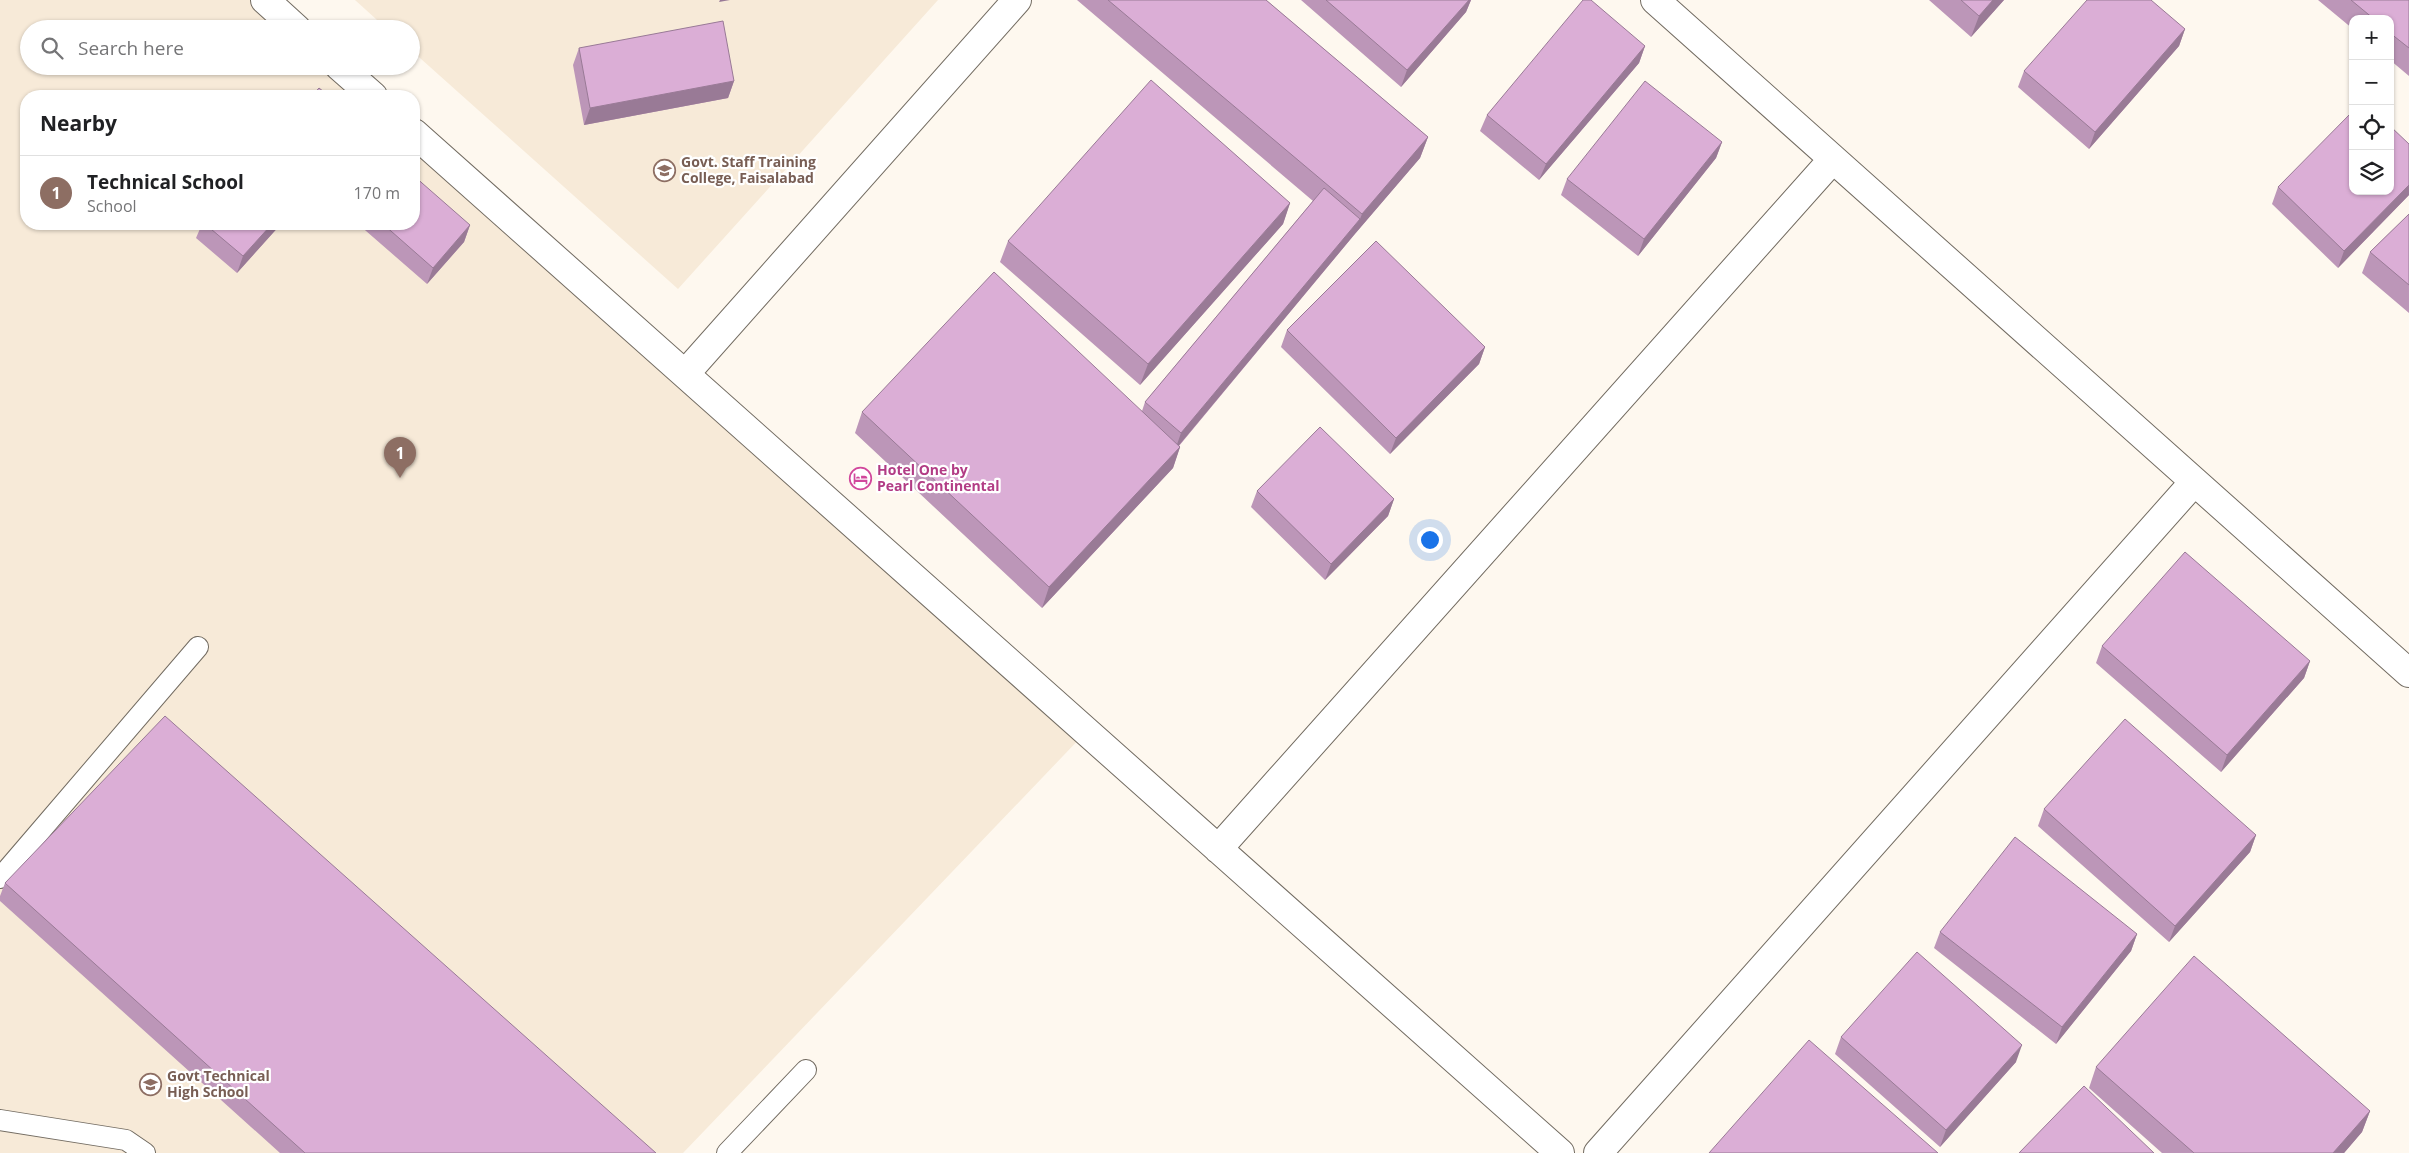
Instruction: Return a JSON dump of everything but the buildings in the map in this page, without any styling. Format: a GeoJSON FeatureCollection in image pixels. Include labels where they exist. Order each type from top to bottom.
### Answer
{"type":"FeatureCollection","features":[{"type":"Feature","properties":{"kind":"street"},"geometry":{"type":"LineString","coordinates":[[265,0],[287,20]]}},
{"type":"Feature","properties":{"kind":"street"},"geometry":{"type":"LineString","coordinates":[[685,374],[1016,0]]}},
{"type":"Feature","properties":{"kind":"street"},"geometry":{"type":"LineString","coordinates":[[1655,0],[2409,673]]}},
{"type":"Feature","properties":{"kind":"street"},"geometry":{"type":"LineString","coordinates":[[349,75],[366,90]]}},
{"type":"Feature","properties":{"kind":"street"},"geometry":{"type":"LineString","coordinates":[[420,138],[1560,1153]]}},
{"type":"Feature","properties":{"kind":"street"},"geometry":{"type":"LineString","coordinates":[[1218,849],[1833,159]]}},
{"type":"Feature","properties":{"kind":"street"},"geometry":{"type":"LineString","coordinates":[[1598,1153],[2194,482]]}},
{"type":"Feature","properties":{"kind":"lane"},"geometry":{"type":"LineString","coordinates":[[0,878],[198,647]]}},
{"type":"Feature","properties":{"kind":"lane"},"geometry":{"type":"LineString","coordinates":[[727,1153],[806,1070]]}},
{"type":"Feature","properties":{"kind":"lane"},"geometry":{"type":"LineString","coordinates":[[0,1120],[126,1140],[145,1153]]}},
{"type":"Feature","properties":{"kind":"shaded area"},"geometry":{"type":"Polygon","coordinates":[[[0,0],[265,0],[287,20],[20,20],[20,75],[349,75],[366,90],[20,90],[20,230],[420,230],[420,138],[1086,732],[683,1153],[0,1153],[0,0]]]}},
{"type":"Feature","properties":{"kind":"shaded area","name":"Govt. Staff Training College, Faisalabad"},"geometry":{"type":"Polygon","coordinates":[[[355,0],[938,0],[678,289],[420,58],[420,20],[377,20],[355,0]]]}},
{"type":"Feature","properties":{"kind":"place","name":"Govt. Staff Training College, Faisalabad"},"geometry":{"type":"Point","coordinates":[665,170]}},
{"type":"Feature","properties":{"kind":"place","name":"Technical School"},"geometry":{"type":"Point","coordinates":[400,478]}},
{"type":"Feature","properties":{"kind":"place","name":"Hotel One by Pearl Continental"},"geometry":{"type":"Point","coordinates":[861,478]}},
{"type":"Feature","properties":{"kind":"place","name":"Govt Technical High School"},"geometry":{"type":"Point","coordinates":[151,1084]}}]}
